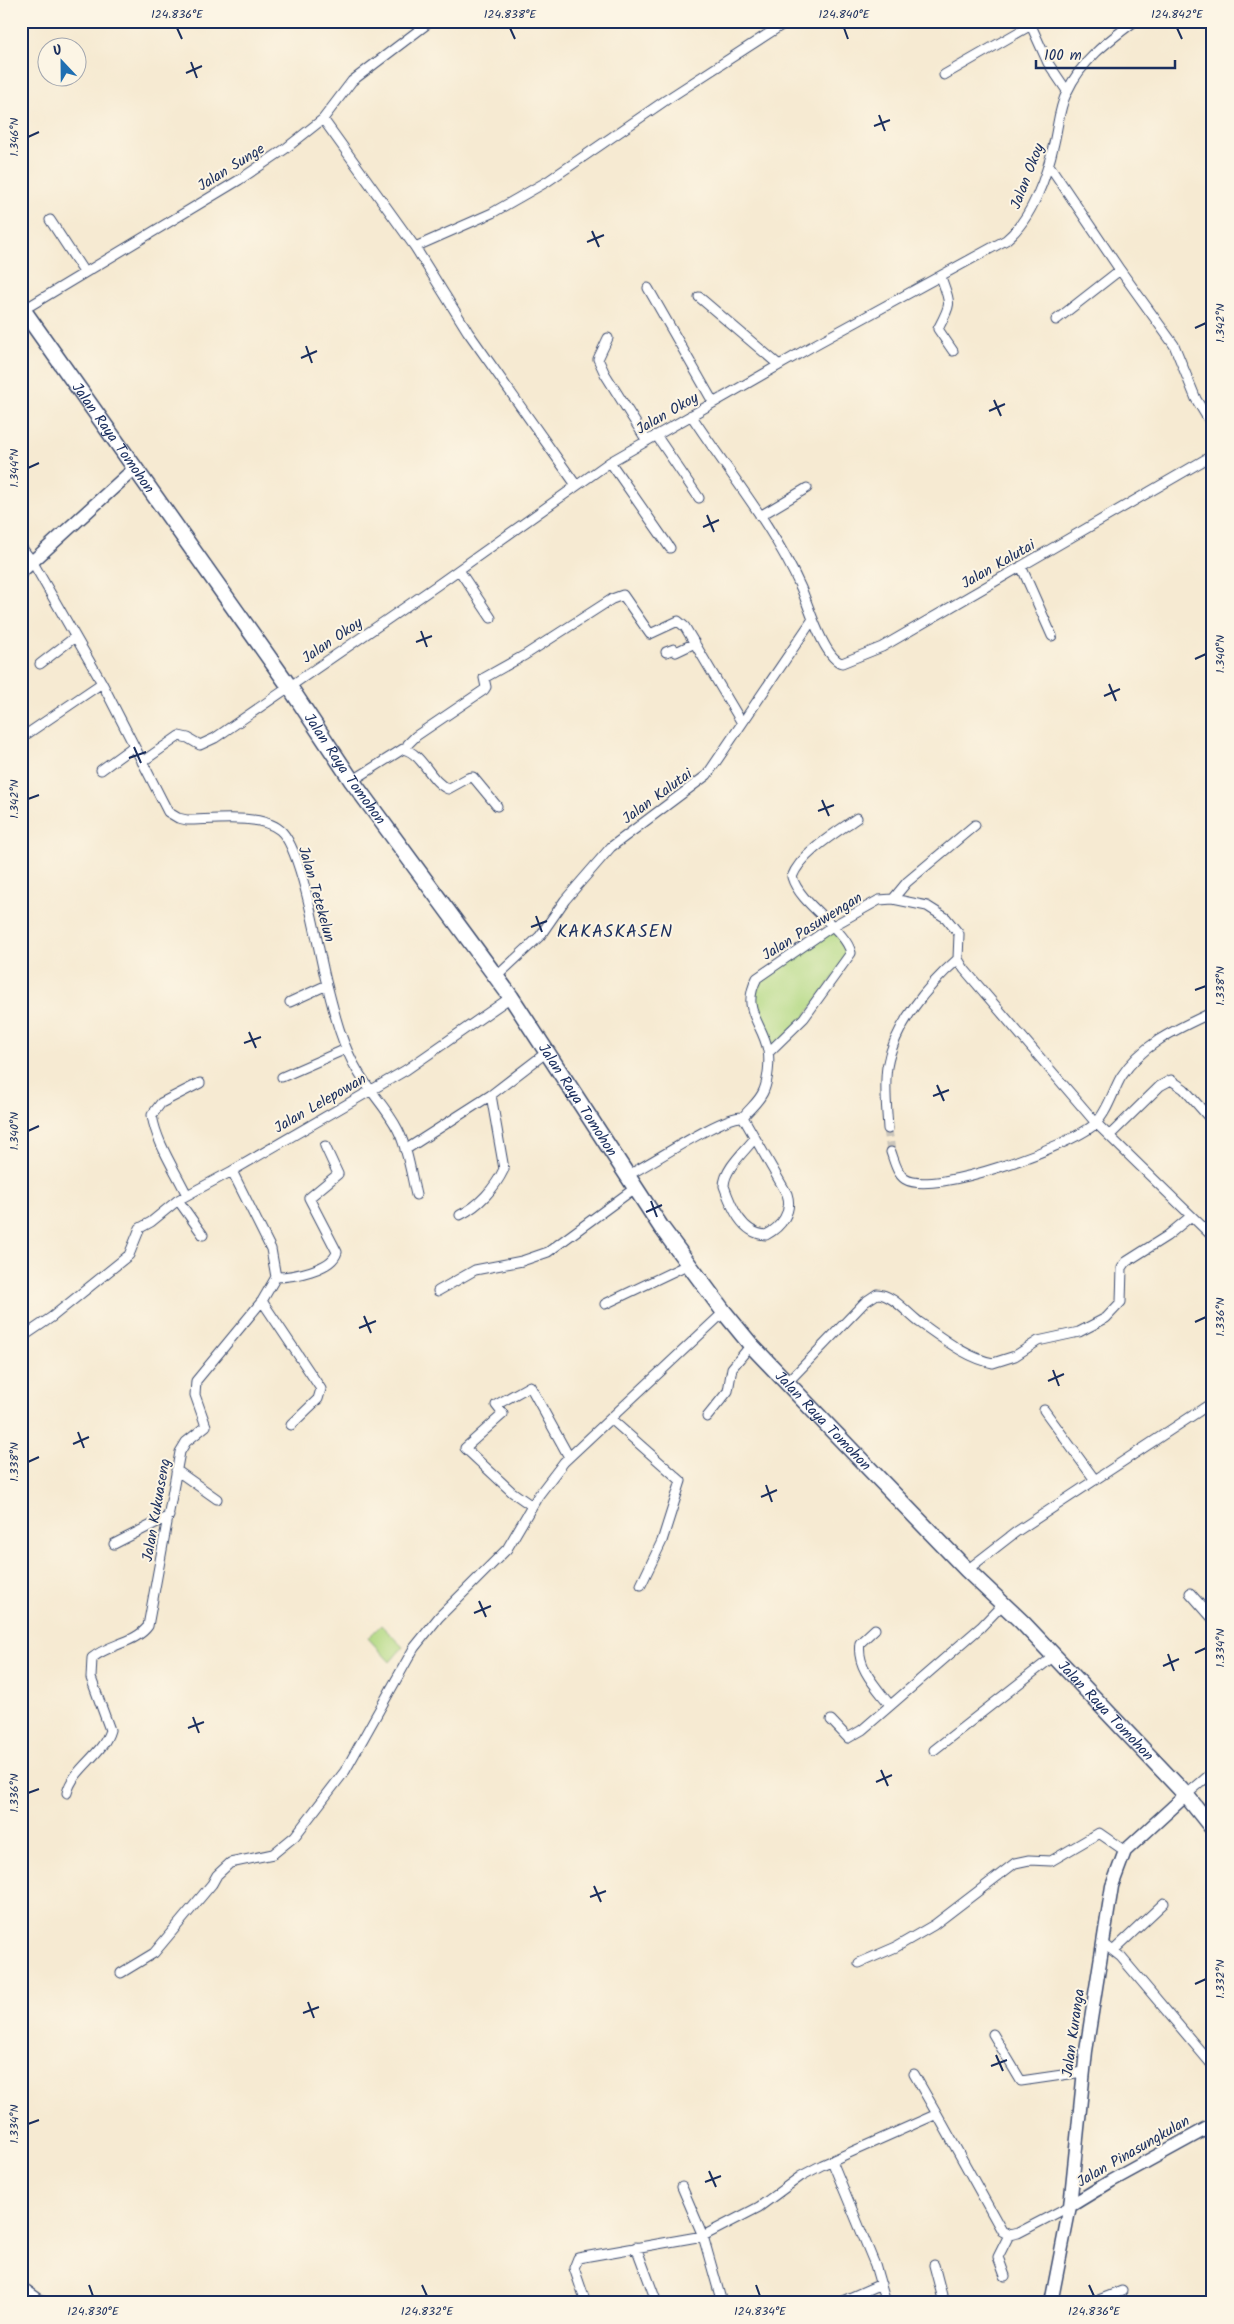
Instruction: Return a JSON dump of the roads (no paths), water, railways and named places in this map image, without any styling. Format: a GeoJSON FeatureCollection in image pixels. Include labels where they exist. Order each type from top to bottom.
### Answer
{"type":"FeatureCollection","features":[{"type":"Feature","properties":{"kind":"highway","name":"Jalan Raya Tomohon"},"geometry":{"type":"LineString","coordinates":[[22,308],[289,686],[352,780],[511,997],[632,1182],[724,1312],[751,1345],[787,1383],[967,1570],[1054,1656],[1186,1795],[1213,1829]]}},
{"type":"Feature","properties":{"kind":"street","name":"Jalan Sunge"},"geometry":{"type":"LineString","coordinates":[[22,308],[239,180],[285,149],[322,119],[352,81],[431,21]]}},
{"type":"Feature","properties":{"kind":"street"},"geometry":{"type":"LineString","coordinates":[[415,248],[492,213],[548,181],[666,100],[788,21]]}},
{"type":"Feature","properties":{"kind":"street","name":"Jalan Okoy"},"geometry":{"type":"LineString","coordinates":[[142,762],[179,736],[188,738],[200,746],[205,744],[459,570],[576,484],[610,462],[691,414],[994,248],[1021,227],[1049,165],[1067,92],[1076,75],[1091,56],[1135,21]]}},
{"type":"Feature","properties":{"kind":"street"},"geometry":{"type":"LineString","coordinates":[[944,75],[1030,23],[1048,63],[1067,92]]}},
{"type":"Feature","properties":{"kind":"street"},"geometry":{"type":"LineString","coordinates":[[322,119],[415,248],[468,332],[576,484]]}},
{"type":"Feature","properties":{"kind":"street"},"geometry":{"type":"LineString","coordinates":[[1049,165],[1120,270],[1174,345],[1192,392],[1213,427]]}},
{"type":"Feature","properties":{"kind":"street"},"geometry":{"type":"LineString","coordinates":[[50,220],[84,272]]}},
{"type":"Feature","properties":{"kind":"street"},"geometry":{"type":"LineString","coordinates":[[1056,320],[1120,270]]}},
{"type":"Feature","properties":{"kind":"street"},"geometry":{"type":"LineString","coordinates":[[941,277],[950,305],[938,329],[953,351]]}},
{"type":"Feature","properties":{"kind":"street"},"geometry":{"type":"LineString","coordinates":[[648,288],[713,402]]}},
{"type":"Feature","properties":{"kind":"street"},"geometry":{"type":"LineString","coordinates":[[699,297],[779,365]]}},
{"type":"Feature","properties":{"kind":"street"},"geometry":{"type":"LineString","coordinates":[[608,338],[598,360],[647,441]]}},
{"type":"Feature","properties":{"kind":"street","name":"Jalan Kalutai"},"geometry":{"type":"LineString","coordinates":[[691,414],[790,562],[812,619],[834,659],[842,663],[849,662],[882,647],[1213,455]]}},
{"type":"Feature","properties":{"kind":"street"},"geometry":{"type":"LineString","coordinates":[[656,435],[699,498]]}},
{"type":"Feature","properties":{"kind":"street"},"geometry":{"type":"LineString","coordinates":[[610,462],[670,548]]}},
{"type":"Feature","properties":{"kind":"street"},"geometry":{"type":"LineString","coordinates":[[21,572],[134,469]]}},
{"type":"Feature","properties":{"kind":"street"},"geometry":{"type":"LineString","coordinates":[[760,516],[808,488]]}},
{"type":"Feature","properties":{"kind":"street","name":"Jalan Tetekelun"},"geometry":{"type":"LineString","coordinates":[[21,547],[32,562],[102,683],[168,812],[178,818],[187,820],[256,821],[271,825],[280,830],[286,838],[300,874],[327,985],[346,1049],[358,1073],[397,1128],[405,1150],[416,1195]]}},
{"type":"Feature","properties":{"kind":"street"},"geometry":{"type":"LineString","coordinates":[[1021,566],[1052,636]]}},
{"type":"Feature","properties":{"kind":"street"},"geometry":{"type":"LineString","coordinates":[[459,570],[491,618]]}},
{"type":"Feature","properties":{"kind":"street"},"geometry":{"type":"LineString","coordinates":[[406,749],[416,736],[484,690],[486,687],[484,678],[620,596],[626,598],[650,634],[678,621],[685,627],[742,723]]}},
{"type":"Feature","properties":{"kind":"street","name":"Jalan Kalutai"},"geometry":{"type":"LineString","coordinates":[[496,977],[540,936],[565,900],[611,847],[708,775],[812,619]]}},
{"type":"Feature","properties":{"kind":"street"},"geometry":{"type":"LineString","coordinates":[[40,664],[75,637]]}},
{"type":"Feature","properties":{"kind":"street"},"geometry":{"type":"LineString","coordinates":[[666,652],[674,649],[676,652],[695,643]]}},
{"type":"Feature","properties":{"kind":"street"},"geometry":{"type":"LineString","coordinates":[[21,738],[102,683]]}},
{"type":"Feature","properties":{"kind":"street"},"geometry":{"type":"LineString","coordinates":[[101,770],[134,746]]}},
{"type":"Feature","properties":{"kind":"street"},"geometry":{"type":"LineString","coordinates":[[352,780],[398,750],[406,749],[419,758],[444,788],[452,788],[471,776],[497,806]]}},
{"type":"Feature","properties":{"kind":"street"},"geometry":{"type":"LineString","coordinates":[[769,1052],[804,1018],[851,953],[845,940],[799,891],[792,877],[801,862],[820,844],[856,818]]}},
{"type":"Feature","properties":{"kind":"street"},"geometry":{"type":"LineString","coordinates":[[893,899],[907,882],[974,825]]}},
{"type":"Feature","properties":{"kind":"street","name":"Jalan Pasuwengan"},"geometry":{"type":"LineString","coordinates":[[743,1117],[754,1106],[765,1089],[769,1052],[750,1006],[752,987],[757,978],[772,966],[831,927],[879,900],[893,899],[927,906],[946,918],[959,934],[958,960]]}},
{"type":"Feature","properties":{"kind":"street"},"geometry":{"type":"LineString","coordinates":[[888,1129],[887,1068],[893,1048],[921,997],[943,972],[958,960],[1096,1123],[1213,1237]]}},
{"type":"Feature","properties":{"kind":"street"},"geometry":{"type":"LineString","coordinates":[[290,1002],[327,985]]}},
{"type":"Feature","properties":{"kind":"street","name":"Jalan Lelepowan"},"geometry":{"type":"LineString","coordinates":[[21,1338],[52,1317],[130,1255],[140,1228],[151,1222],[178,1200],[232,1171],[370,1089],[406,1070],[511,997]]}},
{"type":"Feature","properties":{"kind":"street"},"geometry":{"type":"LineString","coordinates":[[891,1152],[904,1179],[918,1183],[971,1175],[1028,1158],[1080,1134],[1096,1123],[1130,1064],[1142,1051],[1155,1041],[1213,1012]]}},
{"type":"Feature","properties":{"kind":"street"},"geometry":{"type":"LineString","coordinates":[[282,1077],[346,1049]]}},
{"type":"Feature","properties":{"kind":"street"},"geometry":{"type":"LineString","coordinates":[[405,1150],[492,1095],[546,1052]]}},
{"type":"Feature","properties":{"kind":"street"},"geometry":{"type":"LineString","coordinates":[[1110,1135],[1160,1086],[1171,1080],[1184,1089],[1213,1122]]}},
{"type":"Feature","properties":{"kind":"street"},"geometry":{"type":"LineString","coordinates":[[187,1195],[166,1153],[153,1123],[152,1115],[161,1103],[200,1083]]}},
{"type":"Feature","properties":{"kind":"street"},"geometry":{"type":"LineString","coordinates":[[460,1214],[471,1210],[483,1198],[500,1178],[504,1169],[492,1095]]}},
{"type":"Feature","properties":{"kind":"street"},"geometry":{"type":"LineString","coordinates":[[438,1291],[475,1270],[522,1261],[548,1252],[632,1182],[701,1134],[732,1119],[743,1117],[755,1138],[789,1200],[788,1211],[782,1223],[766,1235],[754,1233],[747,1228],[739,1218],[724,1186],[724,1181],[732,1167],[755,1138]]}},
{"type":"Feature","properties":{"kind":"street"},"geometry":{"type":"LineString","coordinates":[[232,1171],[271,1249],[276,1277],[292,1277],[310,1272],[328,1263],[337,1254],[308,1198],[338,1174],[325,1146]]}},
{"type":"Feature","properties":{"kind":"street"},"geometry":{"type":"LineString","coordinates":[[178,1200],[203,1235]]}},
{"type":"Feature","properties":{"kind":"street"},"geometry":{"type":"LineString","coordinates":[[787,1383],[865,1302],[877,1294],[886,1296],[917,1321],[962,1351],[993,1363],[1015,1356],[1038,1341],[1079,1332],[1106,1318],[1121,1302],[1122,1268],[1126,1262],[1166,1236],[1190,1216]]}},
{"type":"Feature","properties":{"kind":"street"},"geometry":{"type":"LineString","coordinates":[[606,1304],[689,1264]]}},
{"type":"Feature","properties":{"kind":"street","name":"Jalan Kukuaseng"},"geometry":{"type":"LineString","coordinates":[[67,1793],[75,1777],[98,1750],[110,1730],[92,1678],[92,1658],[105,1649],[139,1634],[148,1626],[176,1470],[182,1447],[206,1426],[194,1395],[196,1381],[262,1301],[276,1277]]}},
{"type":"Feature","properties":{"kind":"street"},"geometry":{"type":"LineString","coordinates":[[262,1301],[321,1389],[318,1399],[291,1425]]}},
{"type":"Feature","properties":{"kind":"street"},"geometry":{"type":"LineString","coordinates":[[121,1973],[154,1953],[212,1884],[217,1875],[230,1863],[273,1854],[295,1836],[345,1771],[414,1648],[439,1617],[507,1549],[548,1482],[569,1457],[724,1312]]}},
{"type":"Feature","properties":{"kind":"street"},"geometry":{"type":"LineString","coordinates":[[707,1417],[728,1391],[732,1368],[751,1345]]}},
{"type":"Feature","properties":{"kind":"street"},"geometry":{"type":"LineString","coordinates":[[532,1506],[512,1492],[465,1448],[503,1414],[496,1405],[530,1386],[569,1457]]}},
{"type":"Feature","properties":{"kind":"street"},"geometry":{"type":"LineString","coordinates":[[967,1570],[1016,1532],[1213,1402]]}},
{"type":"Feature","properties":{"kind":"street"},"geometry":{"type":"LineString","coordinates":[[1044,1410],[1095,1480]]}},
{"type":"Feature","properties":{"kind":"street"},"geometry":{"type":"LineString","coordinates":[[611,1419],[681,1481],[662,1541],[641,1585]]}},
{"type":"Feature","properties":{"kind":"street"},"geometry":{"type":"LineString","coordinates":[[176,1470],[217,1499]]}},
{"type":"Feature","properties":{"kind":"street"},"geometry":{"type":"LineString","coordinates":[[114,1544],[169,1516]]}},
{"type":"Feature","properties":{"kind":"street"},"geometry":{"type":"LineString","coordinates":[[1190,1593],[1213,1619]]}},
{"type":"Feature","properties":{"kind":"street"},"geometry":{"type":"LineString","coordinates":[[831,1720],[844,1735],[852,1737],[981,1627],[1003,1604]]}},
{"type":"Feature","properties":{"kind":"street"},"geometry":{"type":"LineString","coordinates":[[875,1629],[860,1642],[859,1652],[867,1674],[890,1705]]}},
{"type":"Feature","properties":{"kind":"street"},"geometry":{"type":"LineString","coordinates":[[934,1750],[1054,1656]]}},
{"type":"Feature","properties":{"kind":"street"},"geometry":{"type":"LineString","coordinates":[[1186,1795],[1213,1772]]}},
{"type":"Feature","properties":{"kind":"street","name":"Jalan Kuranga"},"geometry":{"type":"LineString","coordinates":[[1051,2303],[1070,2206],[1084,2072],[1108,1947],[1112,1886],[1125,1851],[1186,1795]]}},
{"type":"Feature","properties":{"kind":"street"},"geometry":{"type":"LineString","coordinates":[[859,1963],[896,1947],[934,1925],[1015,1864],[1029,1860],[1050,1861],[1099,1833],[1125,1851]]}},
{"type":"Feature","properties":{"kind":"street"},"geometry":{"type":"LineString","coordinates":[[1164,1903],[1108,1947],[1168,2010],[1213,2066]]}},
{"type":"Feature","properties":{"kind":"street"},"geometry":{"type":"LineString","coordinates":[[993,2034],[1021,2081],[1084,2072]]}},
{"type":"Feature","properties":{"kind":"street"},"geometry":{"type":"LineString","coordinates":[[914,2074],[1002,2231],[1009,2235]]}},
{"type":"Feature","properties":{"kind":"street"},"geometry":{"type":"LineString","coordinates":[[586,2303],[574,2268],[578,2258],[703,2236],[759,2207],[802,2176],[937,2114]]}},
{"type":"Feature","properties":{"kind":"street","name":"Jalan Pinasungkulan"},"geometry":{"type":"LineString","coordinates":[[1070,2206],[1111,2181],[1213,2125]]}},
{"type":"Feature","properties":{"kind":"street"},"geometry":{"type":"LineString","coordinates":[[832,2161],[881,2284],[886,2303]]}},
{"type":"Feature","properties":{"kind":"street"},"geometry":{"type":"LineString","coordinates":[[682,2187],[703,2236],[722,2303]]}},
{"type":"Feature","properties":{"kind":"street"},"geometry":{"type":"LineString","coordinates":[[1005,2276],[998,2257],[1009,2235],[1040,2223],[1070,2206]]}},
{"type":"Feature","properties":{"kind":"street"},"geometry":{"type":"LineString","coordinates":[[636,2247],[657,2303]]}},
{"type":"Feature","properties":{"kind":"street"},"geometry":{"type":"LineString","coordinates":[[934,2265],[944,2303]]}},
{"type":"Feature","properties":{"kind":"street"},"geometry":{"type":"LineString","coordinates":[[838,2303],[881,2284]]}},
{"type":"Feature","properties":{"kind":"street"},"geometry":{"type":"LineString","coordinates":[[21,2288],[42,2303]]}},
{"type":"Feature","properties":{"kind":"street"},"geometry":{"type":"LineString","coordinates":[[1091,2303],[1122,2292]]}},
{"type":"Feature","properties":{"kind":"tunnel"},"geometry":{"type":"LineString","coordinates":[[888,1129],[891,1152]]}},
{"type":"Feature","properties":{"kind":"district","name":"KAKASKASEN"},"geometry":{"type":"Point","coordinates":[615,931]}}]}
